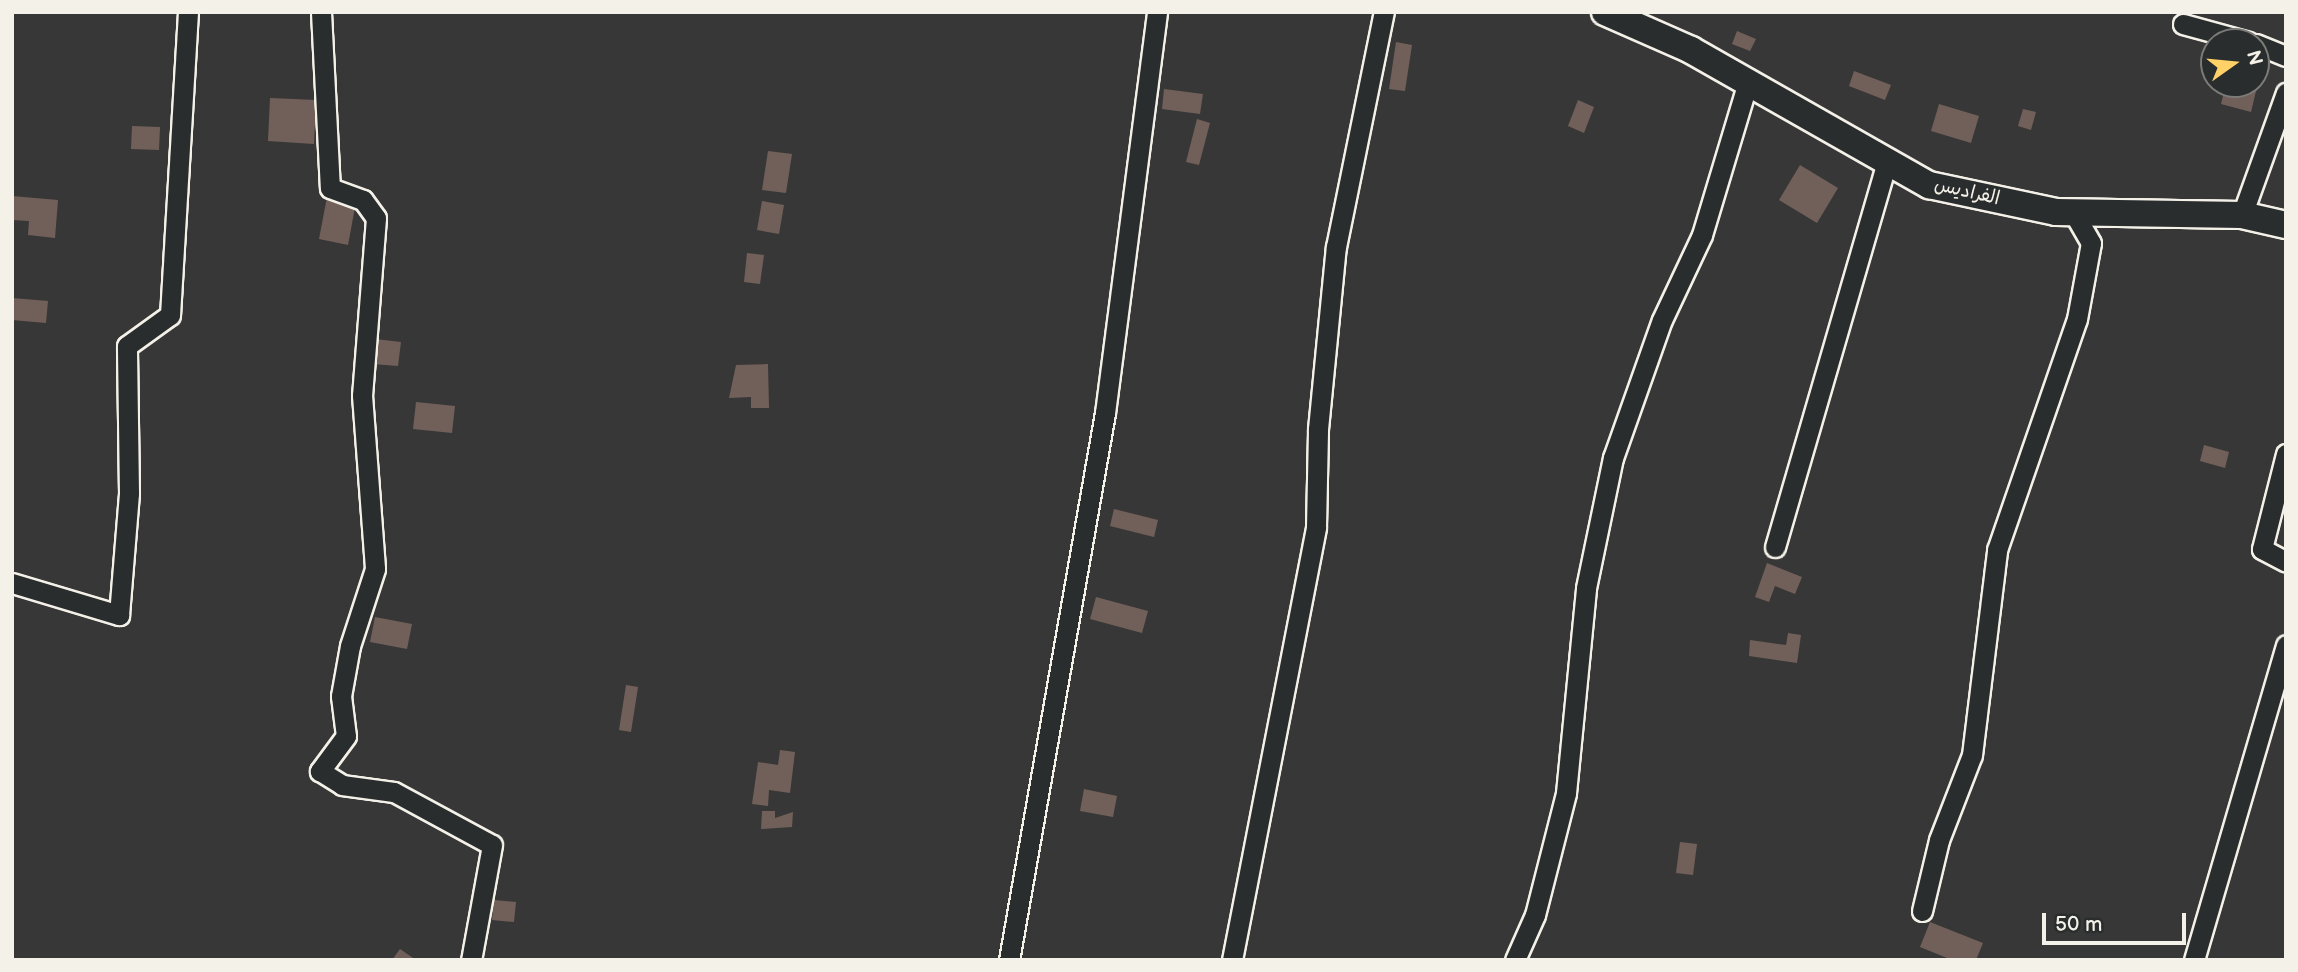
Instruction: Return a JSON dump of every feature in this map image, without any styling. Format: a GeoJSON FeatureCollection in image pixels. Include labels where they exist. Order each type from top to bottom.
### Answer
{"type":"FeatureCollection","features":[{"type":"Feature","properties":{"kind":"street"},"geometry":{"type":"LineString","coordinates":[[12,583],[119,615],[129,493],[127,346],[170,315],[188,12]]}},
{"type":"Feature","properties":{"kind":"street"},"geometry":{"type":"LineString","coordinates":[[321,12],[330,188],[363,200],[376,218],[362,395],[375,569],[348,659],[341,696],[345,736],[320,771],[342,785],[394,792],[492,845],[471,960]]}},
{"type":"Feature","properties":{"kind":"street"},"geometry":{"type":"LineString","coordinates":[[1009,960],[1107,400],[1157,12]]}},
{"type":"Feature","properties":{"kind":"street"},"geometry":{"type":"LineString","coordinates":[[1231,960],[1316,527],[1318,429],[1336,247],[1384,12]]}},
{"type":"Feature","properties":{"kind":"street","name":"الفراديس"},"geometry":{"type":"LineString","coordinates":[[1605,12],[1748,82],[1929,185],[2073,212],[2242,215],[2286,225]]}},
{"type":"Feature","properties":{"kind":"street"},"geometry":{"type":"LineString","coordinates":[[2183,24],[2200,29]]}},
{"type":"Feature","properties":{"kind":"street"},"geometry":{"type":"LineString","coordinates":[[1515,960],[1535,915],[1566,793],[1586,588],[1613,458],[1662,320],[1702,235],[1748,82]]}},
{"type":"Feature","properties":{"kind":"street"},"geometry":{"type":"LineString","coordinates":[[2242,215],[2286,93]]}},
{"type":"Feature","properties":{"kind":"street"},"geometry":{"type":"LineString","coordinates":[[1775,547],[1887,161]]}},
{"type":"Feature","properties":{"kind":"street"},"geometry":{"type":"LineString","coordinates":[[1922,911],[1939,839],[1972,755],[1997,550],[2077,319],[2091,243],[2073,212]]}},
{"type":"Feature","properties":{"kind":"street"},"geometry":{"type":"LineString","coordinates":[[2286,454],[2262,549],[2286,562]]}},
{"type":"Feature","properties":{"kind":"street"},"geometry":{"type":"LineString","coordinates":[[2194,960],[2286,645]]}},
{"type":"Feature","properties":{"kind":"building"},"geometry":{"type":"Polygon","coordinates":[[[1737,31],[1756,39],[1750,51],[1732,44],[1737,31]]]}},
{"type":"Feature","properties":{"kind":"building"},"geometry":{"type":"Polygon","coordinates":[[[1396,42],[1412,45],[1405,91],[1389,89],[1396,42]]]}},
{"type":"Feature","properties":{"kind":"building"},"geometry":{"type":"Polygon","coordinates":[[[1854,71],[1891,85],[1885,100],[1849,86],[1854,71]]]}},
{"type":"Feature","properties":{"kind":"building"},"geometry":{"type":"Polygon","coordinates":[[[1164,89],[1203,94],[1200,114],[1162,109],[1164,89]]]}},
{"type":"Feature","properties":{"kind":"building"},"geometry":{"type":"Polygon","coordinates":[[[270,98],[316,100],[314,144],[268,141],[270,98]]]}},
{"type":"Feature","properties":{"kind":"building"},"geometry":{"type":"Polygon","coordinates":[[[2222,98],[2254,98],[2251,112],[2221,104],[2222,98]]]}},
{"type":"Feature","properties":{"kind":"building"},"geometry":{"type":"Polygon","coordinates":[[[1578,100],[1594,107],[1584,133],[1568,126],[1578,100]]]}},
{"type":"Feature","properties":{"kind":"building"},"geometry":{"type":"Polygon","coordinates":[[[1939,104],[1979,116],[1971,143],[1931,131],[1939,104]]]}},
{"type":"Feature","properties":{"kind":"building"},"geometry":{"type":"Polygon","coordinates":[[[2023,109],[2036,112],[2031,130],[2018,126],[2023,109]]]}},
{"type":"Feature","properties":{"kind":"building"},"geometry":{"type":"Polygon","coordinates":[[[1197,119],[1210,123],[1199,165],[1186,162],[1197,119]]]}},
{"type":"Feature","properties":{"kind":"building"},"geometry":{"type":"Polygon","coordinates":[[[132,126],[160,127],[159,150],[131,149],[132,126]]]}},
{"type":"Feature","properties":{"kind":"building"},"geometry":{"type":"Polygon","coordinates":[[[768,151],[792,154],[786,193],[762,190],[768,151]]]}},
{"type":"Feature","properties":{"kind":"building"},"geometry":{"type":"Polygon","coordinates":[[[1800,165],[1838,188],[1817,223],[1779,200],[1800,165]]]}},
{"type":"Feature","properties":{"kind":"building"},"geometry":{"type":"Polygon","coordinates":[[[12,196],[58,200],[55,238],[28,235],[29,221],[12,220],[12,196]]]}},
{"type":"Feature","properties":{"kind":"building"},"geometry":{"type":"Polygon","coordinates":[[[327,197],[356,202],[348,245],[319,239],[327,197]]]}},
{"type":"Feature","properties":{"kind":"building"},"geometry":{"type":"Polygon","coordinates":[[[762,201],[784,205],[779,234],[757,230],[762,201]]]}},
{"type":"Feature","properties":{"kind":"building"},"geometry":{"type":"Polygon","coordinates":[[[747,253],[764,255],[760,284],[744,282],[747,253]]]}},
{"type":"Feature","properties":{"kind":"building"},"geometry":{"type":"Polygon","coordinates":[[[12,298],[48,301],[46,323],[12,320],[12,298]]]}},
{"type":"Feature","properties":{"kind":"building"},"geometry":{"type":"Polygon","coordinates":[[[375,339],[401,342],[398,366],[372,364],[375,339]]]}},
{"type":"Feature","properties":{"kind":"building"},"geometry":{"type":"Polygon","coordinates":[[[768,364],[769,408],[751,408],[751,397],[729,398],[736,365],[768,364]]]}},
{"type":"Feature","properties":{"kind":"building"},"geometry":{"type":"Polygon","coordinates":[[[416,402],[455,406],[452,433],[413,429],[416,402]]]}},
{"type":"Feature","properties":{"kind":"building"},"geometry":{"type":"Polygon","coordinates":[[[2204,445],[2229,452],[2225,468],[2200,461],[2204,445]]]}},
{"type":"Feature","properties":{"kind":"building"},"geometry":{"type":"Polygon","coordinates":[[[1114,509],[1158,520],[1154,537],[1110,526],[1114,509]]]}},
{"type":"Feature","properties":{"kind":"building"},"geometry":{"type":"Polygon","coordinates":[[[1767,563],[1802,577],[1795,594],[1775,586],[1769,602],[1755,597],[1767,563]]]}},
{"type":"Feature","properties":{"kind":"building"},"geometry":{"type":"Polygon","coordinates":[[[1096,597],[1148,611],[1142,633],[1090,619],[1096,597]]]}},
{"type":"Feature","properties":{"kind":"building"},"geometry":{"type":"Polygon","coordinates":[[[375,617],[412,624],[407,649],[370,642],[375,617]]]}},
{"type":"Feature","properties":{"kind":"building"},"geometry":{"type":"Polygon","coordinates":[[[1788,633],[1801,635],[1797,663],[1749,656],[1750,640],[1786,645],[1788,633]]]}},
{"type":"Feature","properties":{"kind":"building"},"geometry":{"type":"Polygon","coordinates":[[[626,685],[638,687],[631,732],[619,730],[626,685]]]}},
{"type":"Feature","properties":{"kind":"building"},"geometry":{"type":"Polygon","coordinates":[[[780,750],[795,752],[790,793],[769,790],[768,806],[752,804],[758,762],[778,765],[780,750]]]}},
{"type":"Feature","properties":{"kind":"building"},"geometry":{"type":"Polygon","coordinates":[[[1084,789],[1117,796],[1113,817],[1080,811],[1084,789]]]}},
{"type":"Feature","properties":{"kind":"building"},"geometry":{"type":"Polygon","coordinates":[[[762,811],[775,811],[775,818],[793,812],[792,827],[761,829],[762,811]]]}},
{"type":"Feature","properties":{"kind":"building"},"geometry":{"type":"Polygon","coordinates":[[[1680,842],[1697,844],[1693,875],[1676,873],[1680,842]]]}},
{"type":"Feature","properties":{"kind":"building"},"geometry":{"type":"Polygon","coordinates":[[[494,900],[516,902],[514,922],[492,920],[494,900]]]}},
{"type":"Feature","properties":{"kind":"building"},"geometry":{"type":"Polygon","coordinates":[[[1930,922],[1983,943],[1976,960],[1952,960],[1920,947],[1930,922]]]}},
{"type":"Feature","properties":{"kind":"building"},"geometry":{"type":"Polygon","coordinates":[[[400,949],[416,960],[392,960],[400,949]]]}}]}
